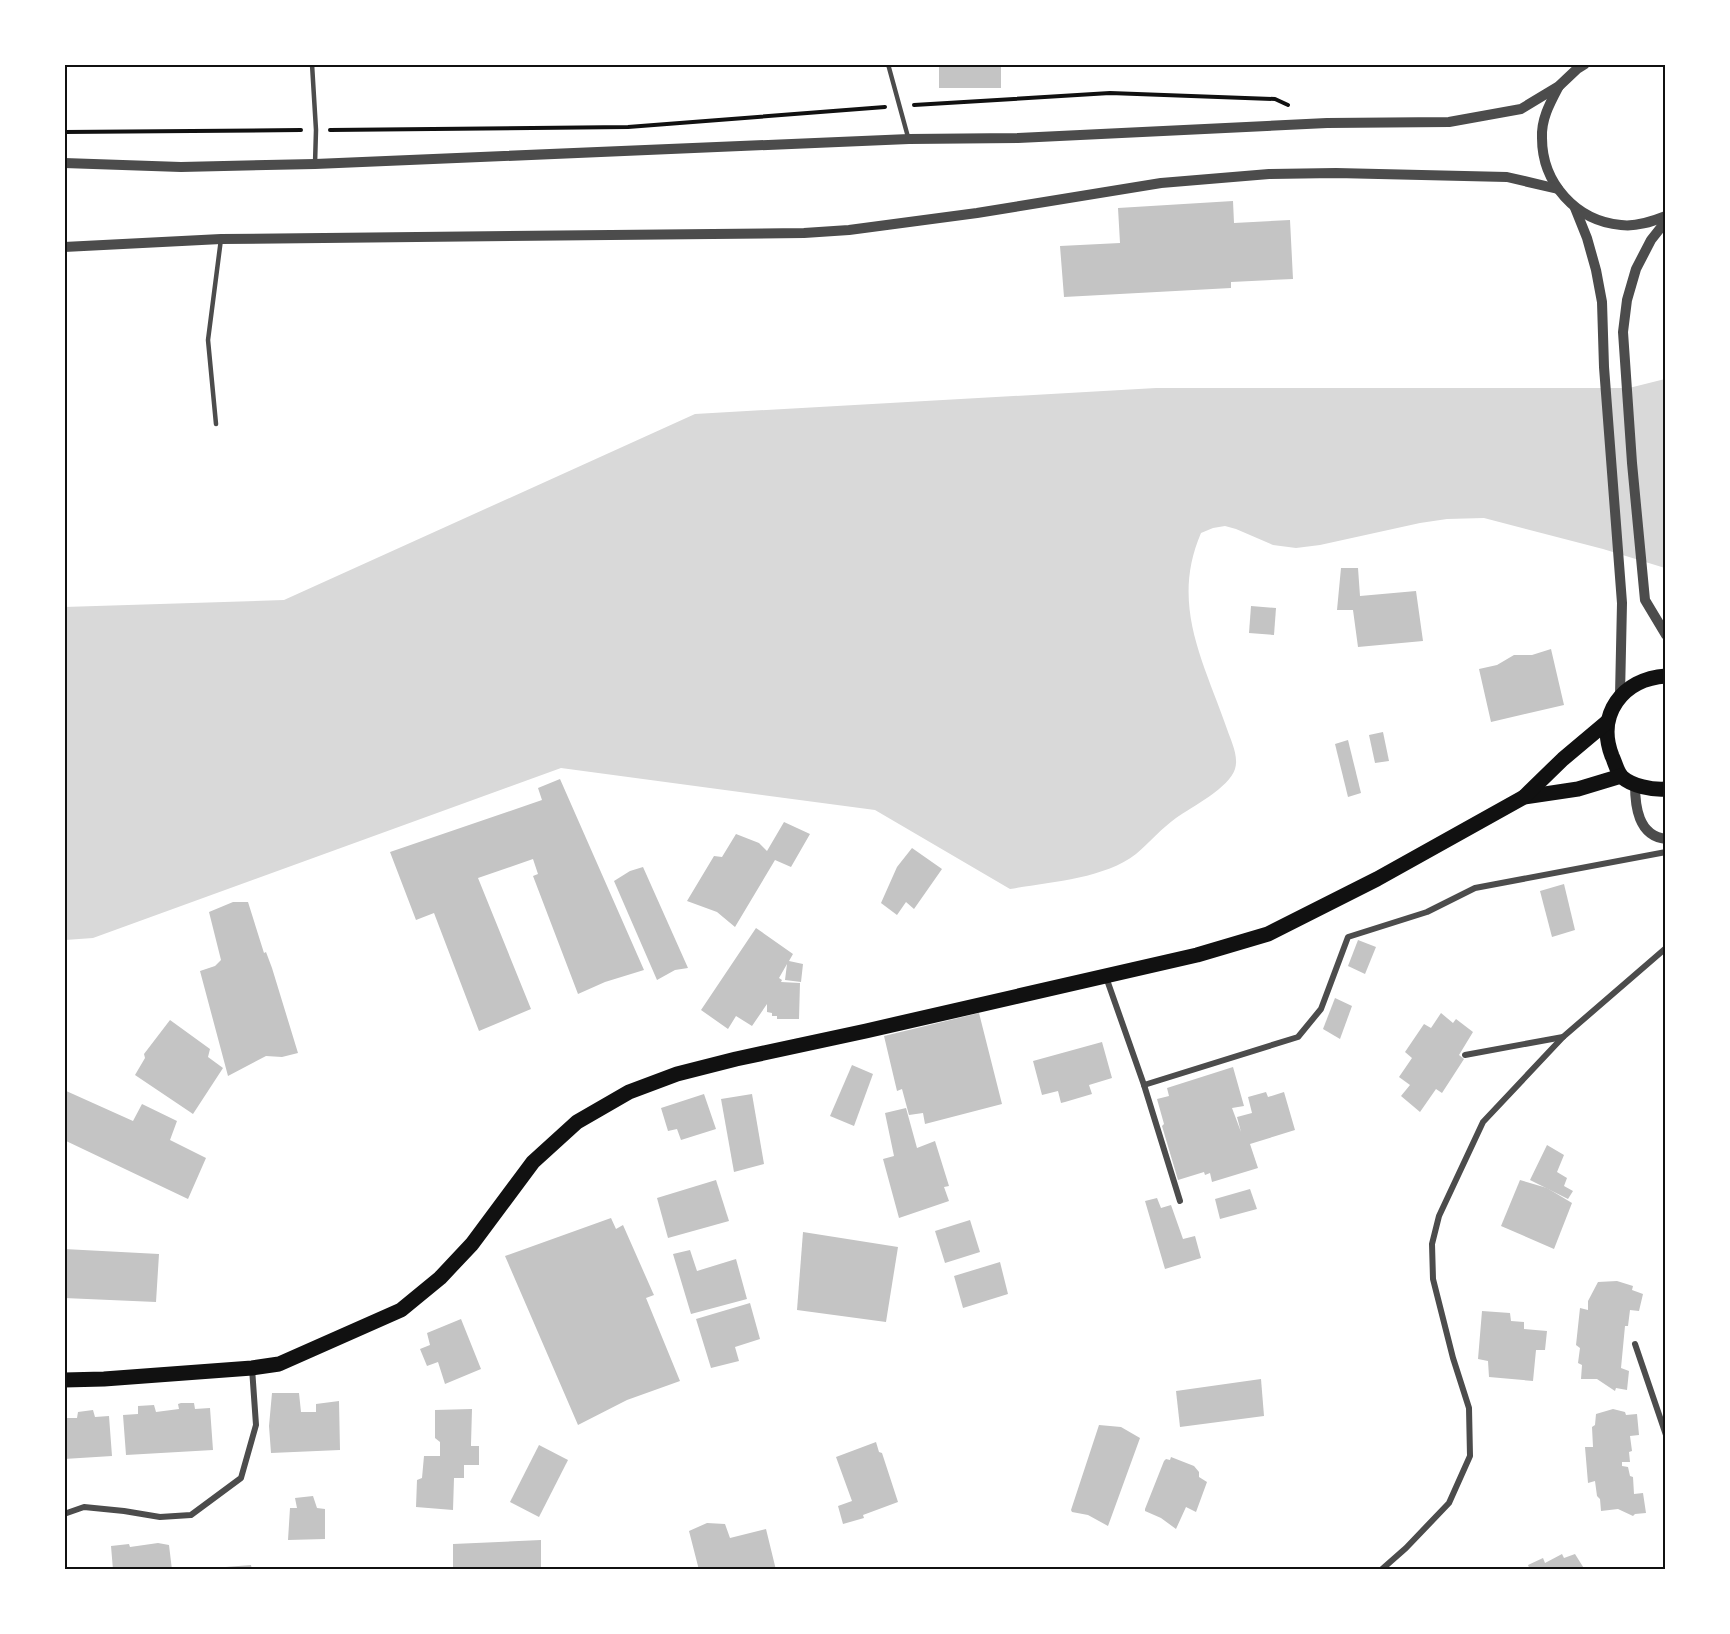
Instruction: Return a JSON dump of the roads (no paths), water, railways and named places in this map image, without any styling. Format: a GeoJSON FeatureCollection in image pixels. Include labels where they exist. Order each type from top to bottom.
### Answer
{"type":"FeatureCollection","features":[{"type":"Feature","properties":{"kind":"main road"},"geometry":{"type":"LineString","coordinates":[[64,1380],[252,1368],[279,1364],[401,1310],[440,1278],[472,1244],[533,1162],[577,1122],[629,1092],[676,1074],[1197,955],[1268,934],[1377,879],[1524,797],[1563,759],[1607,722],[1620,695],[1634,684],[1651,677],[1665,676]]}},
{"type":"Feature","properties":{"kind":"main road"},"geometry":{"type":"LineString","coordinates":[[1607,722],[1607,743],[1628,780]]}},
{"type":"Feature","properties":{"kind":"main road"},"geometry":{"type":"LineString","coordinates":[[1524,797],[1628,780],[1656,790],[1665,789]]}},
{"type":"Feature","properties":{"kind":"street"},"geometry":{"type":"LineString","coordinates":[[64,163],[181,167],[315,164],[909,139],[1030,137],[1327,123],[1449,122],[1521,109],[1559,86],[1580,66]]}},
{"type":"Feature","properties":{"kind":"street"},"geometry":{"type":"LineString","coordinates":[[1559,86],[1546,110],[1542,137],[1545,164],[1558,189],[1575,208],[1597,220],[1622,226],[1647,224],[1665,216]]}},
{"type":"Feature","properties":{"kind":"street"},"geometry":{"type":"LineString","coordinates":[[64,247],[221,239],[771,233],[849,230],[1061,201],[1161,183],[1269,174],[1336,173],[1507,177],[1558,189]]}},
{"type":"Feature","properties":{"kind":"street"},"geometry":{"type":"LineString","coordinates":[[1575,208],[1587,238],[1602,302],[1604,367],[1622,603],[1620,695]]}},
{"type":"Feature","properties":{"kind":"street"},"geometry":{"type":"LineString","coordinates":[[1665,221],[1651,240],[1636,269],[1627,300],[1623,332],[1645,600],[1665,635]]}},
{"type":"Feature","properties":{"kind":"street"},"geometry":{"type":"LineString","coordinates":[[1628,780],[1635,808],[1644,827],[1659,838],[1665,839]]}},
{"type":"Feature","properties":{"kind":"street"},"geometry":{"type":"LineString","coordinates":[[1143,1085],[1298,1037],[1321,1009],[1348,937],[1426,912],[1475,888],[1665,852]]}},
{"type":"Feature","properties":{"kind":"street"},"geometry":{"type":"LineString","coordinates":[[1381,1569],[1406,1548],[1449,1503],[1470,1456],[1469,1408],[1453,1358],[1433,1279],[1432,1244],[1439,1216],[1483,1122],[1563,1037],[1665,948]]}},
{"type":"Feature","properties":{"kind":"street"},"geometry":{"type":"LineString","coordinates":[[1106,976],[1180,1201]]}},
{"type":"Feature","properties":{"kind":"street"},"geometry":{"type":"LineString","coordinates":[[1465,1055],[1563,1037]]}},
{"type":"Feature","properties":{"kind":"street"},"geometry":{"type":"LineString","coordinates":[[1635,1344],[1665,1435]]}},
{"type":"Feature","properties":{"kind":"street"},"geometry":{"type":"LineString","coordinates":[[64,1514],[84,1507],[160,1517],[191,1515],[241,1478],[256,1425],[252,1368]]}},
{"type":"Feature","properties":{"kind":"lane"},"geometry":{"type":"LineString","coordinates":[[312,64],[316,130],[315,164]]}},
{"type":"Feature","properties":{"kind":"lane"},"geometry":{"type":"LineString","coordinates":[[888,64],[909,139]]}},
{"type":"Feature","properties":{"kind":"lane"},"geometry":{"type":"LineString","coordinates":[[216,424],[208,340],[221,239]]}}]}
